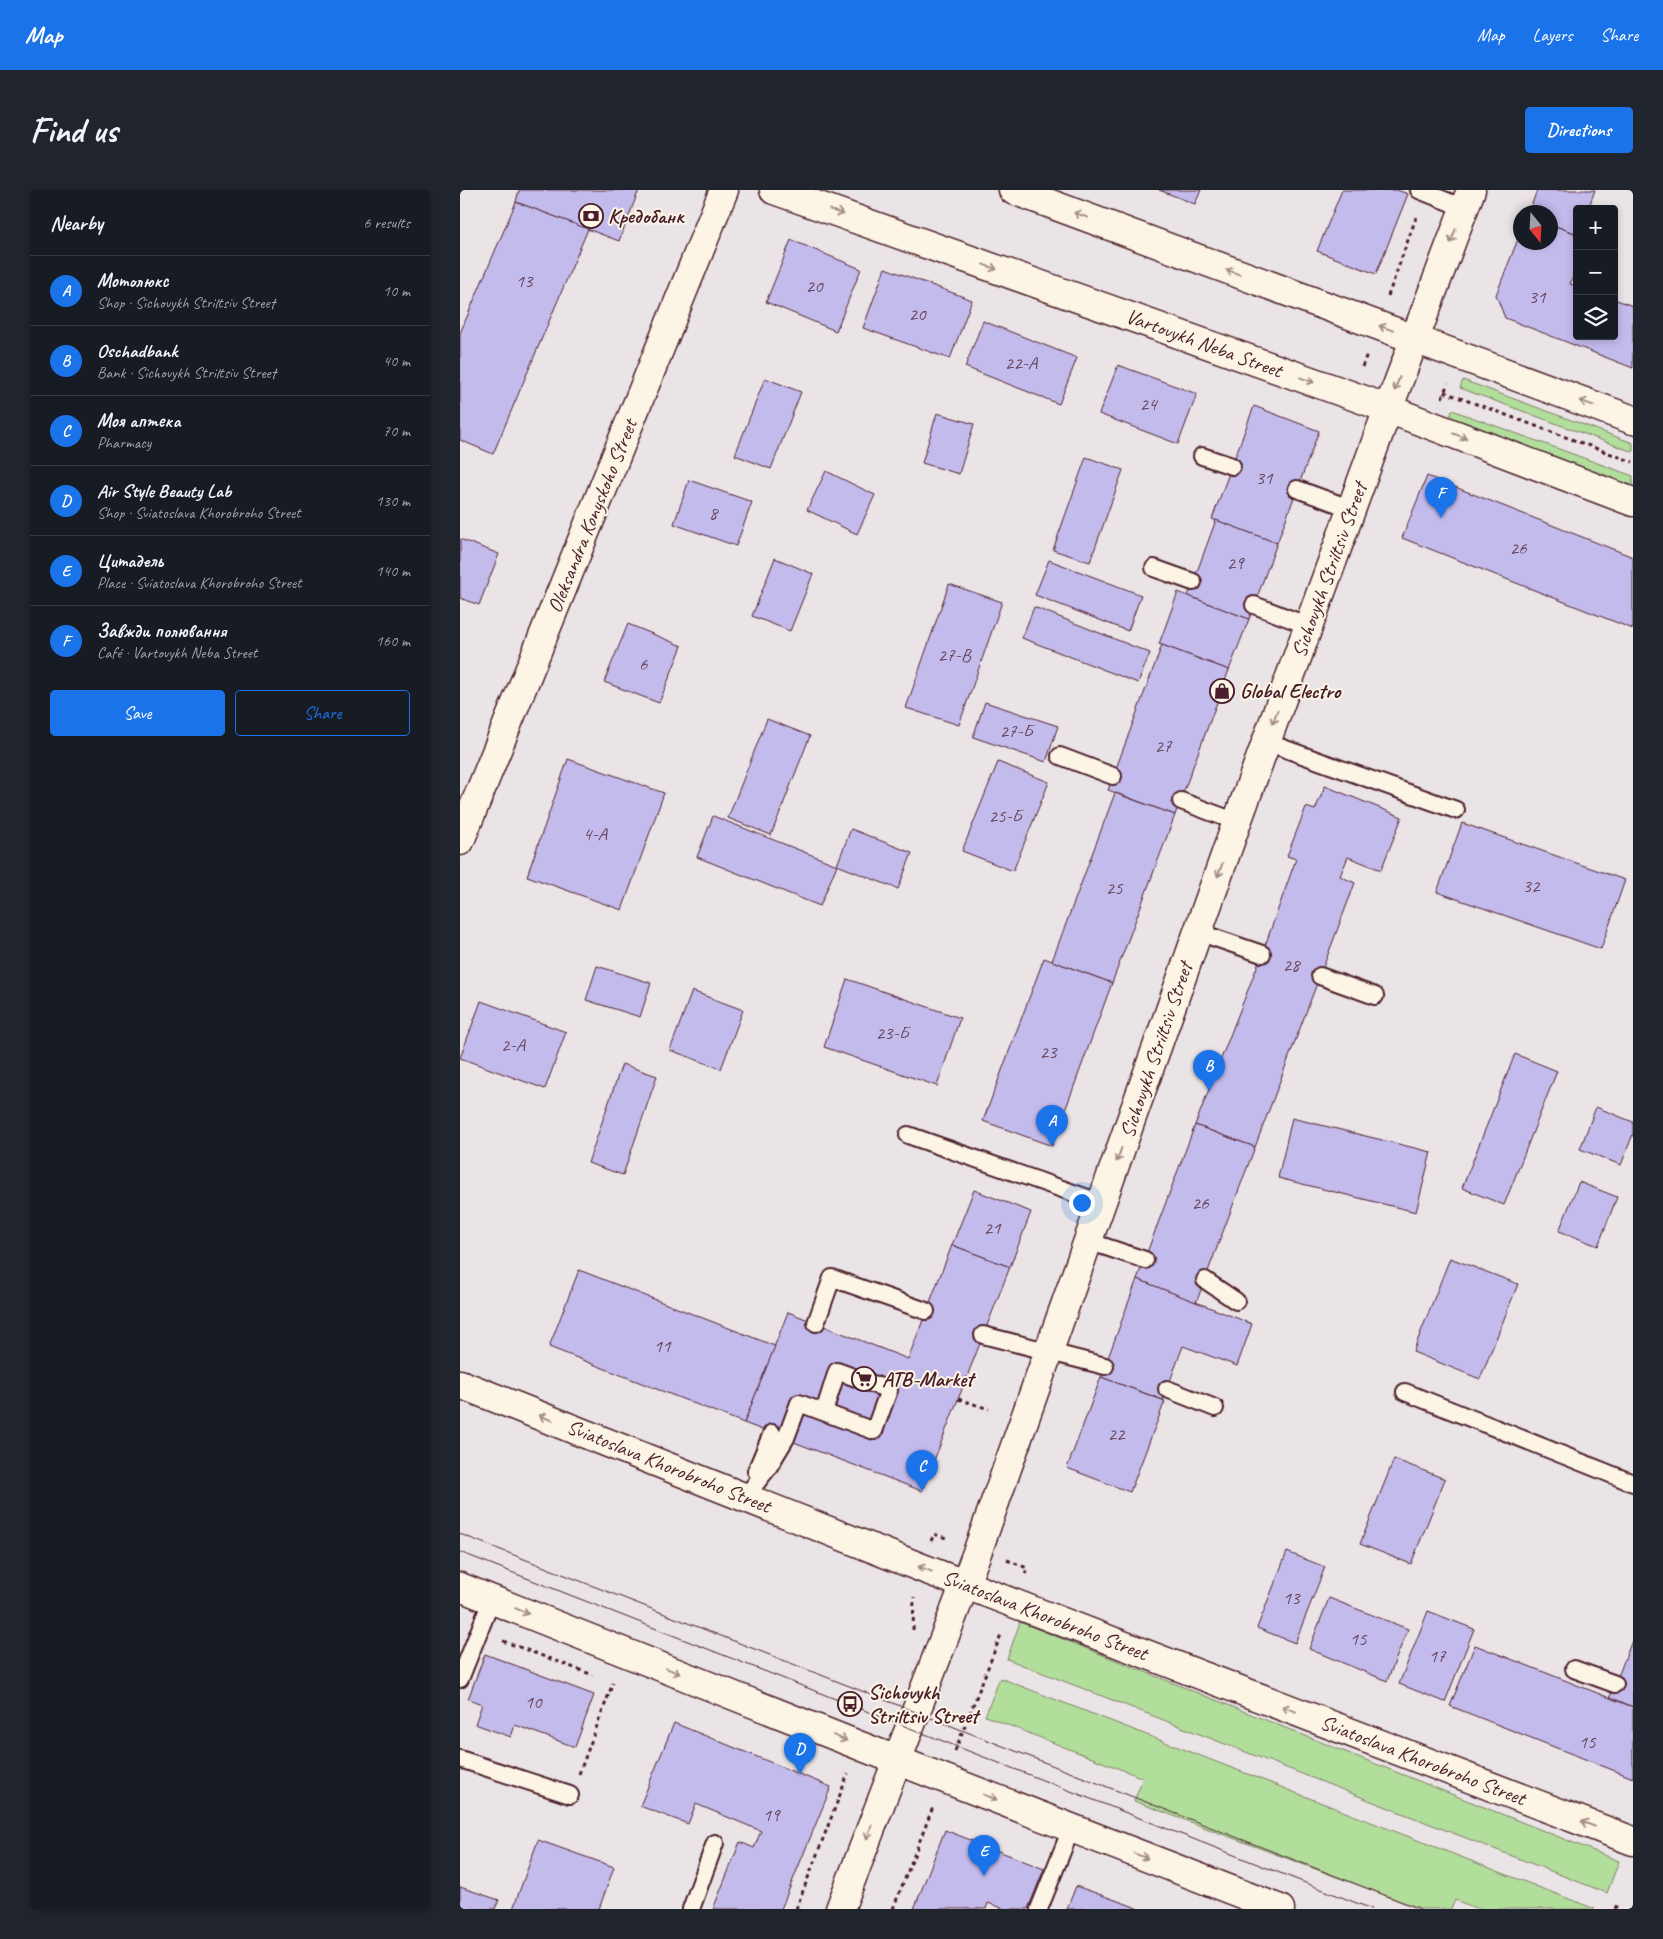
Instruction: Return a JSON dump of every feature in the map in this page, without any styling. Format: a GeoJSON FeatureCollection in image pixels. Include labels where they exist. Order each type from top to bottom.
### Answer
{"type":"FeatureCollection","features":[{"type":"Feature","properties":{"kind":"main road","name":"Oleksandra Konyskoho Street"},"geometry":{"type":"LineString","coordinates":[[462,832],[724,190]]}},
{"type":"Feature","properties":{"kind":"main road","name":"Vartovykh Neba Street"},"geometry":{"type":"LineString","coordinates":[[774,190],[1388,409],[1633,502]]}},
{"type":"Feature","properties":{"kind":"main road"},"geometry":{"type":"LineString","coordinates":[[1013,190],[1633,420]]}},
{"type":"Feature","properties":{"kind":"main road","name":"Sichovykh Striltsiv Street"},"geometry":{"type":"LineString","coordinates":[[840,1909],[965,1584],[1266,742],[1414,338],[1468,199]]}},
{"type":"Feature","properties":{"kind":"main road","name":"Sviatoslava Khorobroho Street"},"geometry":{"type":"LineString","coordinates":[[460,1384],[965,1584],[1633,1841]]}},
{"type":"Feature","properties":{"kind":"main road"},"geometry":{"type":"LineString","coordinates":[[460,1587],[1071,1828],[1244,1902],[1280,1909]]}},
{"type":"Feature","properties":{"kind":"lane"},"geometry":{"type":"LineString","coordinates":[[1419,190],[1468,199]]}},
{"type":"Feature","properties":{"kind":"lane"},"geometry":{"type":"LineString","coordinates":[[1202,456],[1232,466]]}},
{"type":"Feature","properties":{"kind":"lane"},"geometry":{"type":"LineString","coordinates":[[1297,489],[1352,508]]}},
{"type":"Feature","properties":{"kind":"lane"},"geometry":{"type":"LineString","coordinates":[[1154,568],[1193,582]]}},
{"type":"Feature","properties":{"kind":"lane"},"geometry":{"type":"LineString","coordinates":[[1254,605],[1309,626]]}},
{"type":"Feature","properties":{"kind":"lane"},"geometry":{"type":"LineString","coordinates":[[1266,742],[1456,810]]}},
{"type":"Feature","properties":{"kind":"lane"},"geometry":{"type":"LineString","coordinates":[[1060,756],[1113,776]]}},
{"type":"Feature","properties":{"kind":"lane"},"geometry":{"type":"LineString","coordinates":[[1181,801],[1237,822]]}},
{"type":"Feature","properties":{"kind":"lane"},"geometry":{"type":"LineString","coordinates":[[1198,932],[1262,954]]}},
{"type":"Feature","properties":{"kind":"lane"},"geometry":{"type":"LineString","coordinates":[[1320,976],[1375,996]]}},
{"type":"Feature","properties":{"kind":"lane"},"geometry":{"type":"LineString","coordinates":[[908,1135],[1102,1203]]}},
{"type":"Feature","properties":{"kind":"lane"},"geometry":{"type":"LineString","coordinates":[[1088,1241],[1145,1260]]}},
{"type":"Feature","properties":{"kind":"lane"},"geometry":{"type":"LineString","coordinates":[[816,1323],[832,1278],[926,1311]]}},
{"type":"Feature","properties":{"kind":"lane"},"geometry":{"type":"LineString","coordinates":[[1205,1280],[1236,1301]]}},
{"type":"Feature","properties":{"kind":"lane"},"geometry":{"type":"LineString","coordinates":[[983,1335],[1105,1366]]}},
{"type":"Feature","properties":{"kind":"lane"},"geometry":{"type":"LineString","coordinates":[[1167,1388],[1215,1408]]}},
{"type":"Feature","properties":{"kind":"lane"},"geometry":{"type":"LineString","coordinates":[[1405,1392],[1633,1483]]}},
{"type":"Feature","properties":{"kind":"lane"},"geometry":{"type":"LineString","coordinates":[[746,1496],[768,1468],[786,1438],[799,1403],[824,1412]]}},
{"type":"Feature","properties":{"kind":"lane"},"geometry":{"type":"LineString","coordinates":[[746,1496],[772,1433]]}},
{"type":"Feature","properties":{"kind":"lane"},"geometry":{"type":"LineString","coordinates":[[460,1679],[492,1599]]}},
{"type":"Feature","properties":{"kind":"lane"},"geometry":{"type":"LineString","coordinates":[[1574,1668],[1615,1684]]}},
{"type":"Feature","properties":{"kind":"lane"},"geometry":{"type":"LineString","coordinates":[[460,1759],[570,1795]]}},
{"type":"Feature","properties":{"kind":"lane"},"geometry":{"type":"LineString","coordinates":[[1039,1909],[1071,1828]]}},
{"type":"Feature","properties":{"kind":"lane"},"geometry":{"type":"LineString","coordinates":[[691,1909],[715,1843]]}},
{"type":"Feature","properties":{"kind":"path"},"geometry":{"type":"LineString","coordinates":[[1444,392],[1633,462]]}},
{"type":"Feature","properties":{"kind":"path"},"geometry":{"type":"LineString","coordinates":[[958,1399],[989,1410]]}},
{"type":"Feature","properties":{"kind":"path"},"geometry":{"type":"LineString","coordinates":[[944,1779],[1027,1568]]}},
{"type":"Feature","properties":{"kind":"path"},"geometry":{"type":"LineString","coordinates":[[478,1631],[595,1676]]}},
{"type":"Feature","properties":{"kind":"path"},"geometry":{"type":"LineString","coordinates":[[604,1679],[621,1686]]}},
{"type":"Feature","properties":{"kind":"path"},"geometry":{"type":"LineString","coordinates":[[570,1795],[613,1683]]}},
{"type":"Feature","properties":{"kind":"path"},"geometry":{"type":"LineString","coordinates":[[796,1909],[849,1772],[840,1769]]}},
{"type":"Feature","properties":{"kind":"path"},"geometry":{"type":"LineString","coordinates":[[893,1909],[934,1805],[942,1809]]}},
{"type":"Feature","properties":{"kind":"path"},"geometry":{"type":"LineString","coordinates":[[1615,1909],[1617,1904]]}},
{"type":"Feature","properties":{"kind":"green space"},"geometry":{"type":"Polygon","coordinates":[[[1463,380],[1633,443],[1633,452],[1460,388],[1463,380]]]}},
{"type":"Feature","properties":{"kind":"green space"},"geometry":{"type":"Polygon","coordinates":[[[1452,410],[1633,476],[1633,486],[1450,419],[1452,410]]]}},
{"type":"Feature","properties":{"kind":"green space"},"geometry":{"type":"Polygon","coordinates":[[[1020,1622],[1619,1861],[1607,1893],[1007,1659],[1020,1622]]]}},
{"type":"Feature","properties":{"kind":"green space"},"geometry":{"type":"Polygon","coordinates":[[[1000,1678],[1595,1909],[1478,1909],[1455,1900],[1451,1909],[1422,1909],[1134,1801],[1143,1778],[985,1716],[1000,1678]]]}},
{"type":"Feature","properties":{"kind":"building","name":"Кредобанк"},"geometry":{"type":"Polygon","coordinates":[[[519,190],[639,190],[619,241],[516,202],[519,190]]]}},
{"type":"Feature","properties":{"kind":"building"},"geometry":{"type":"Polygon","coordinates":[[[1159,190],[1201,190],[1195,204],[1159,190]]]}},
{"type":"Feature","properties":{"kind":"building"},"geometry":{"type":"Polygon","coordinates":[[[1342,190],[1397,190],[1408,194],[1376,274],[1317,251],[1342,190]]]}},
{"type":"Feature","properties":{"kind":"building"},"geometry":{"type":"Polygon","coordinates":[[[1537,190],[1595,190],[1589,205],[1573,205],[1573,233],[1558,227],[1558,205],[1532,205],[1537,190]]]}},
{"type":"Feature","properties":{"kind":"building"},"geometry":{"type":"Polygon","coordinates":[[[516,202],[588,229],[493,454],[460,440],[460,333],[516,202]]]}},
{"type":"Feature","properties":{"kind":"building"},"geometry":{"type":"Polygon","coordinates":[[[1558,227],[1573,233],[1573,277],[1570,284],[1573,285],[1573,340],[1618,340],[1618,300],[1633,306],[1633,368],[1505,318],[1496,295],[1514,250],[1558,250],[1558,227]]]}},
{"type":"Feature","properties":{"kind":"building"},"geometry":{"type":"Polygon","coordinates":[[[791,240],[861,269],[836,331],[766,302],[791,240]]]}},
{"type":"Feature","properties":{"kind":"building"},"geometry":{"type":"Polygon","coordinates":[[[885,268],[972,300],[950,359],[863,328],[885,268]]]}},
{"type":"Feature","properties":{"kind":"building"},"geometry":{"type":"Polygon","coordinates":[[[983,321],[1077,358],[1059,404],[965,367],[983,321]]]}},
{"type":"Feature","properties":{"kind":"building"},"geometry":{"type":"Polygon","coordinates":[[[1118,365],[1197,394],[1178,444],[1099,414],[1118,365]]]}},
{"type":"Feature","properties":{"kind":"building"},"geometry":{"type":"Polygon","coordinates":[[[765,378],[801,392],[771,469],[735,455],[765,378]]]}},
{"type":"Feature","properties":{"kind":"building"},"geometry":{"type":"Polygon","coordinates":[[[1254,406],[1319,431],[1277,543],[1212,519],[1254,406]]]}},
{"type":"Feature","properties":{"kind":"building"},"geometry":{"type":"Polygon","coordinates":[[[937,413],[974,424],[959,474],[922,463],[937,413]]]}},
{"type":"Feature","properties":{"kind":"building"},"geometry":{"type":"Polygon","coordinates":[[[1086,457],[1123,470],[1090,562],[1053,550],[1086,457]]]}},
{"type":"Feature","properties":{"kind":"building"},"geometry":{"type":"Polygon","coordinates":[[[826,471],[875,495],[857,534],[807,510],[826,471]]]}},
{"type":"Feature","properties":{"kind":"building"},"geometry":{"type":"Polygon","coordinates":[[[1427,476],[1633,557],[1633,629],[1402,538],[1427,476]]]}},
{"type":"Feature","properties":{"kind":"building"},"geometry":{"type":"Polygon","coordinates":[[[689,480],[752,502],[736,546],[674,524],[689,480]]]}},
{"type":"Feature","properties":{"kind":"building"},"geometry":{"type":"Polygon","coordinates":[[[1216,520],[1277,543],[1249,619],[1188,596],[1216,520]]]}},
{"type":"Feature","properties":{"kind":"building"},"geometry":{"type":"Polygon","coordinates":[[[460,539],[499,554],[479,605],[460,598],[460,539]]]}},
{"type":"Feature","properties":{"kind":"building"},"geometry":{"type":"Polygon","coordinates":[[[775,558],[813,574],[790,631],[752,616],[775,558]]]}},
{"type":"Feature","properties":{"kind":"building"},"geometry":{"type":"Polygon","coordinates":[[[1049,560],[1141,595],[1128,631],[1035,595],[1049,560]]]}},
{"type":"Feature","properties":{"kind":"building"},"geometry":{"type":"Polygon","coordinates":[[[949,584],[1002,602],[959,725],[906,708],[949,584]]]}},
{"type":"Feature","properties":{"kind":"building"},"geometry":{"type":"Polygon","coordinates":[[[1178,592],[1249,619],[1229,670],[1159,644],[1178,592]]]}},
{"type":"Feature","properties":{"kind":"building"},"geometry":{"type":"Polygon","coordinates":[[[1034,607],[1150,653],[1138,683],[1022,638],[1034,607]]]}},
{"type":"Feature","properties":{"kind":"building"},"geometry":{"type":"Polygon","coordinates":[[[628,624],[682,646],[659,703],[604,682],[628,624]]]}},
{"type":"Feature","properties":{"kind":"building"},"geometry":{"type":"Polygon","coordinates":[[[1162,645],[1229,670],[1175,815],[1108,790],[1162,645]]]}},
{"type":"Feature","properties":{"kind":"building"},"geometry":{"type":"Polygon","coordinates":[[[985,702],[1058,726],[1046,762],[973,737],[985,702]]]}},
{"type":"Feature","properties":{"kind":"building"},"geometry":{"type":"Polygon","coordinates":[[[767,719],[810,736],[771,835],[728,818],[767,719]]]}},
{"type":"Feature","properties":{"kind":"building"},"geometry":{"type":"Polygon","coordinates":[[[568,759],[664,793],[622,910],[527,876],[568,759]]]}},
{"type":"Feature","properties":{"kind":"building"},"geometry":{"type":"Polygon","coordinates":[[[998,762],[1049,782],[1013,871],[962,851],[998,762]]]}},
{"type":"Feature","properties":{"kind":"building"},"geometry":{"type":"Polygon","coordinates":[[[1325,786],[1402,817],[1381,870],[1348,857],[1340,876],[1355,883],[1255,1147],[1195,1125],[1262,954],[1296,859],[1287,856],[1306,807],[1315,810],[1325,786]]]}},
{"type":"Feature","properties":{"kind":"building"},"geometry":{"type":"Polygon","coordinates":[[[1115,793],[1175,815],[1112,983],[1052,961],[1115,793]]]}},
{"type":"Feature","properties":{"kind":"building"},"geometry":{"type":"Polygon","coordinates":[[[713,816],[837,865],[820,906],[697,857],[713,816]]]}},
{"type":"Feature","properties":{"kind":"building"},"geometry":{"type":"Polygon","coordinates":[[[1462,823],[1625,880],[1601,949],[1437,892],[1462,823]]]}},
{"type":"Feature","properties":{"kind":"building"},"geometry":{"type":"Polygon","coordinates":[[[851,829],[912,853],[898,889],[837,865],[851,829]]]}},
{"type":"Feature","properties":{"kind":"building"},"geometry":{"type":"Polygon","coordinates":[[[1044,958],[1112,983],[1052,1146],[983,1121],[1044,958]]]}},
{"type":"Feature","properties":{"kind":"building"},"geometry":{"type":"Polygon","coordinates":[[[597,966],[651,983],[640,1017],[586,1000],[597,966]]]}},
{"type":"Feature","properties":{"kind":"building"},"geometry":{"type":"Polygon","coordinates":[[[847,979],[960,1018],[937,1086],[824,1047],[847,979]]]}},
{"type":"Feature","properties":{"kind":"building"},"geometry":{"type":"Polygon","coordinates":[[[692,991],[743,1010],[721,1069],[670,1050],[692,991]]]}},
{"type":"Feature","properties":{"kind":"building"},"geometry":{"type":"Polygon","coordinates":[[[481,1001],[566,1032],[545,1089],[460,1058],[481,1001]]]}},
{"type":"Feature","properties":{"kind":"building"},"geometry":{"type":"Polygon","coordinates":[[[1515,1054],[1557,1071],[1504,1205],[1462,1188],[1515,1054]]]}},
{"type":"Feature","properties":{"kind":"building"},"geometry":{"type":"Polygon","coordinates":[[[622,1064],[657,1076],[623,1175],[588,1163],[622,1064]]]}},
{"type":"Feature","properties":{"kind":"building"},"geometry":{"type":"Polygon","coordinates":[[[1596,1107],[1633,1122],[1633,1134],[1621,1165],[1580,1149],[1596,1107]]]}},
{"type":"Feature","properties":{"kind":"building"},"geometry":{"type":"Polygon","coordinates":[[[1292,1118],[1431,1152],[1416,1212],[1278,1178],[1292,1118]]]}},
{"type":"Feature","properties":{"kind":"building"},"geometry":{"type":"Polygon","coordinates":[[[1195,1125],[1255,1147],[1196,1303],[1137,1279],[1195,1125]]]}},
{"type":"Feature","properties":{"kind":"building"},"geometry":{"type":"Polygon","coordinates":[[[1579,1182],[1617,1197],[1598,1246],[1559,1231],[1579,1182]]]}},
{"type":"Feature","properties":{"kind":"building"},"geometry":{"type":"Polygon","coordinates":[[[974,1190],[1031,1212],[1010,1267],[952,1245],[974,1190]]]}},
{"type":"Feature","properties":{"kind":"building","name":"ATB-Market"},"geometry":{"type":"Polygon","coordinates":[[[952,1245],[1010,1267],[922,1491],[744,1423],[788,1312],[908,1359],[952,1245]]]}},
{"type":"Feature","properties":{"kind":"building"},"geometry":{"type":"Polygon","coordinates":[[[1450,1258],[1518,1284],[1480,1379],[1413,1352],[1450,1258]]]}},
{"type":"Feature","properties":{"kind":"building"},"geometry":{"type":"Polygon","coordinates":[[[579,1270],[775,1346],[744,1423],[549,1347],[579,1270]]]}},
{"type":"Feature","properties":{"kind":"building"},"geometry":{"type":"Polygon","coordinates":[[[1137,1279],[1252,1324],[1237,1366],[1183,1346],[1163,1400],[1101,1377],[1137,1279]]]}},
{"type":"Feature","properties":{"kind":"building"},"geometry":{"type":"Polygon","coordinates":[[[1101,1377],[1165,1401],[1130,1492],[1067,1468],[1101,1377]]]}},
{"type":"Feature","properties":{"kind":"building"},"geometry":{"type":"Polygon","coordinates":[[[1394,1459],[1445,1479],[1411,1564],[1360,1544],[1394,1459]]]}},
{"type":"Feature","properties":{"kind":"building"},"geometry":{"type":"Polygon","coordinates":[[[1287,1552],[1325,1567],[1295,1643],[1257,1628],[1287,1552]]]}},
{"type":"Feature","properties":{"kind":"building"},"geometry":{"type":"Polygon","coordinates":[[[1329,1598],[1408,1629],[1387,1681],[1309,1649],[1329,1598]]]}},
{"type":"Feature","properties":{"kind":"building"},"geometry":{"type":"Polygon","coordinates":[[[1428,1611],[1474,1629],[1445,1702],[1399,1684],[1428,1611]]]}},
{"type":"Feature","properties":{"kind":"building"},"geometry":{"type":"Polygon","coordinates":[[[1633,1638],[1633,1707],[1610,1697],[1633,1638]]]}},
{"type":"Feature","properties":{"kind":"building"},"geometry":{"type":"Polygon","coordinates":[[[1475,1645],[1633,1707],[1633,1778],[1450,1706],[1475,1645]]]}},
{"type":"Feature","properties":{"kind":"building"},"geometry":{"type":"Polygon","coordinates":[[[485,1654],[594,1695],[575,1747],[515,1725],[511,1737],[475,1724],[482,1704],[468,1699],[485,1654]]]}},
{"type":"Feature","properties":{"kind":"building"},"geometry":{"type":"Polygon","coordinates":[[[674,1723],[831,1787],[781,1909],[713,1909],[740,1842],[754,1848],[761,1831],[696,1804],[688,1824],[640,1806],[674,1723]]]}},
{"type":"Feature","properties":{"kind":"building"},"geometry":{"type":"Polygon","coordinates":[[[945,1830],[1044,1869],[1028,1909],[1005,1909],[988,1903],[986,1909],[914,1909],[945,1830]]]}},
{"type":"Feature","properties":{"kind":"building"},"geometry":{"type":"Polygon","coordinates":[[[538,1840],[614,1867],[599,1909],[513,1909],[538,1840]]]}},
{"type":"Feature","properties":{"kind":"building"},"geometry":{"type":"Polygon","coordinates":[[[1076,1886],[1132,1906],[1138,1909],[1067,1909],[1076,1886]]]}},
{"type":"Feature","properties":{"kind":"building"},"geometry":{"type":"Polygon","coordinates":[[[460,1887],[499,1900],[495,1909],[460,1909],[460,1887]]]}},
{"type":"Feature","properties":{"kind":"tram line"},"geometry":{"type":"LineString","coordinates":[[460,1534],[1420,1909]]}},
{"type":"Feature","properties":{"kind":"tram line"},"geometry":{"type":"LineString","coordinates":[[460,1552],[1372,1909]]}},
{"type":"Feature","properties":{"kind":"place","name":"Кредобанк"},"geometry":{"type":"Point","coordinates":[591,216]}},
{"type":"Feature","properties":{"kind":"place","name":"Завжди полювання"},"geometry":{"type":"Point","coordinates":[1441,518]}},
{"type":"Feature","properties":{"kind":"place","name":"Global Electro"},"geometry":{"type":"Point","coordinates":[1222,691]}},
{"type":"Feature","properties":{"kind":"place","name":"Oschadbank"},"geometry":{"type":"Point","coordinates":[1209,1091]}},
{"type":"Feature","properties":{"kind":"place","name":"Мотолюкс"},"geometry":{"type":"Point","coordinates":[1052,1146]}},
{"type":"Feature","properties":{"kind":"place","name":"ATB-Market"},"geometry":{"type":"Point","coordinates":[864,1379]}},
{"type":"Feature","properties":{"kind":"place","name":"Моя аптека"},"geometry":{"type":"Point","coordinates":[922,1491]}},
{"type":"Feature","properties":{"kind":"place","name":"Sichovykh Striltsiv Street"},"geometry":{"type":"Point","coordinates":[850,1704]}},
{"type":"Feature","properties":{"kind":"place","name":"Air Style Beauty Lab"},"geometry":{"type":"Point","coordinates":[800,1774]}},
{"type":"Feature","properties":{"kind":"place","name":"Цитадель"},"geometry":{"type":"Point","coordinates":[984,1876]}}]}
